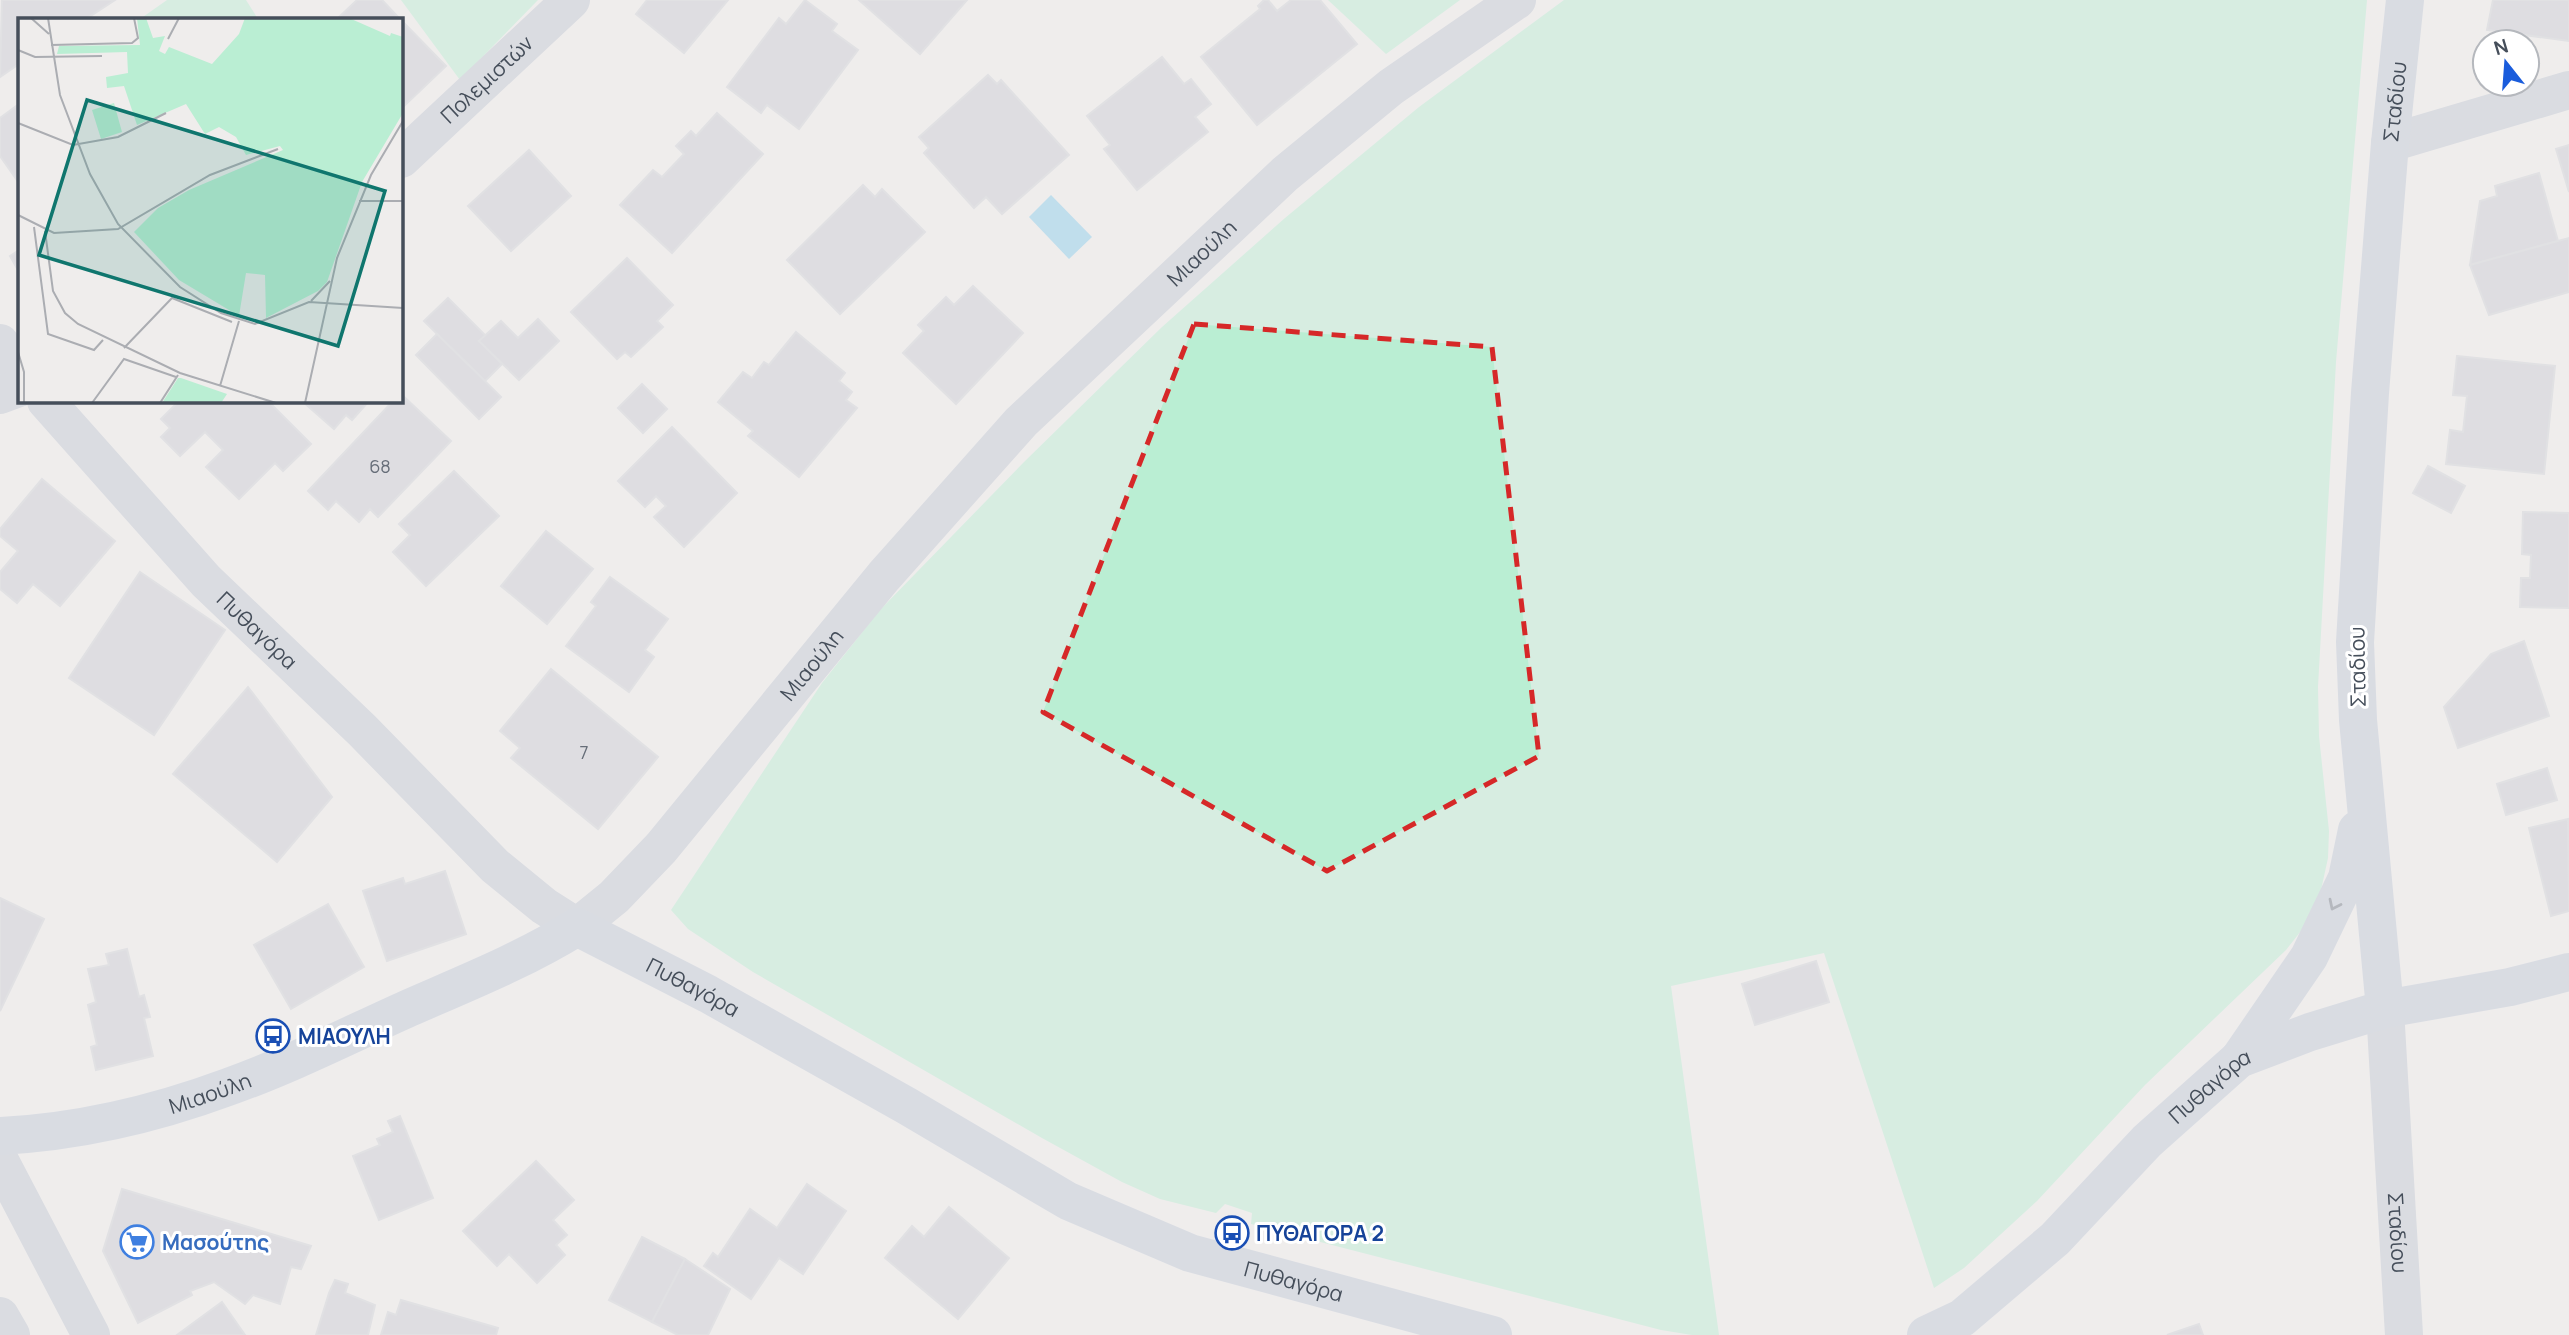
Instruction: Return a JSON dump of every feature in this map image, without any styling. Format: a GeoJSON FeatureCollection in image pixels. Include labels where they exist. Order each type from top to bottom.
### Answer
{"type":"FeatureCollection","features":[{"type":"Feature","properties":{"kind":"street","name":"Πολεμιστών"},"geometry":{"type":"LineString","coordinates":[[402,158],[571,0]]}},
{"type":"Feature","properties":{"kind":"street","name":"Μιαούλη"},"geometry":{"type":"LineString","coordinates":[[0,1136],[64,1131],[97,1124],[229,1087],[475,979],[577,927],[642,870],[884,576],[1021,422],[1285,174],[1391,88],[1517,0]]}},
{"type":"Feature","properties":{"kind":"street","name":"Σταδίου"},"geometry":{"type":"LineString","coordinates":[[2404,1335],[2385,1009],[2354,642],[2370,393],[2390,143],[2405,0]]}},
{"type":"Feature","properties":{"kind":"street"},"geometry":{"type":"LineString","coordinates":[[2390,143],[2569,90]]}},
{"type":"Feature","properties":{"kind":"street"},"geometry":{"type":"LineString","coordinates":[[0,343],[18,367]]}},
{"type":"Feature","properties":{"kind":"street"},"geometry":{"type":"LineString","coordinates":[[0,395],[18,388]]}},
{"type":"Feature","properties":{"kind":"street","name":"Πυθαγόρα"},"geometry":{"type":"LineString","coordinates":[[47,402],[206,581],[362,730],[495,866],[544,906],[577,927],[720,1001],[907,1106],[1068,1201],[1190,1252],[1493,1335]]}},
{"type":"Feature","properties":{"kind":"street"},"geometry":{"type":"LineString","coordinates":[[2239,1059],[2309,957],[2347,878],[2365,792]]}},
{"type":"Feature","properties":{"kind":"street","name":"Πυθαγόρα"},"geometry":{"type":"LineString","coordinates":[[1926,1335],[1962,1318],[2055,1239],[2147,1141],[2239,1059],[2310,1032],[2385,1009],[2510,987],[2569,972]]}},
{"type":"Feature","properties":{"kind":"street"},"geometry":{"type":"LineString","coordinates":[[0,1161],[91,1335]]}},
{"type":"Feature","properties":{"kind":"street"},"geometry":{"type":"LineString","coordinates":[[0,1316],[10,1335]]}},
{"type":"Feature","properties":{"kind":"highlighted area"},"geometry":{"type":"Polygon","coordinates":[[[1194,324],[1492,347],[1539,756],[1327,871],[1043,712],[1194,324]]]}},
{"type":"Feature","properties":{"kind":"green space"},"geometry":{"type":"Polygon","coordinates":[[[167,0],[246,0],[257,18],[141,18],[167,0]]]}},
{"type":"Feature","properties":{"kind":"green space"},"geometry":{"type":"Polygon","coordinates":[[[401,0],[538,0],[460,80],[401,0]]]}},
{"type":"Feature","properties":{"kind":"green space"},"geometry":{"type":"Polygon","coordinates":[[[1328,0],[1460,0],[1386,54],[1328,0]]]}},
{"type":"Feature","properties":{"kind":"green space"},"geometry":{"type":"Polygon","coordinates":[[[1564,0],[2367,0],[2336,362],[2318,687],[2319,736],[2329,831],[2328,858],[2321,890],[2308,922],[2286,950],[2145,1085],[2037,1201],[1964,1268],[1934,1288],[1824,953],[1671,986],[1719,1335],[1692,1335],[1661,1330],[1251,1224],[1252,1213],[1225,1204],[1216,1213],[1160,1199],[1122,1182],[1042,1138],[753,972],[688,929],[671,910],[822,683],[879,611],[1024,462],[1162,327],[1285,218],[1419,107],[1564,0]]]}},
{"type":"Feature","properties":{"kind":"water"},"geometry":{"type":"Polygon","coordinates":[[[1051,195],[1092,237],[1069,259],[1029,217],[1051,195]]]}},
{"type":"Feature","properties":{"kind":"building"},"geometry":{"type":"Polygon","coordinates":[[[2,0],[115,0],[88,18],[18,18],[18,65],[0,77],[2,0]]]}},
{"type":"Feature","properties":{"kind":"building"},"geometry":{"type":"Polygon","coordinates":[[[357,0],[382,0],[399,18],[338,18],[357,0]]]}},
{"type":"Feature","properties":{"kind":"building"},"geometry":{"type":"Polygon","coordinates":[[[647,0],[728,0],[684,53],[636,14],[647,0]]]}},
{"type":"Feature","properties":{"kind":"building"},"geometry":{"type":"Polygon","coordinates":[[[805,0],[837,24],[832,31],[858,50],[799,129],[767,105],[761,113],[727,87],[779,18],[786,24],[805,0]]]}},
{"type":"Feature","properties":{"kind":"building"},"geometry":{"type":"Polygon","coordinates":[[[859,0],[967,0],[920,54],[859,0]]]}},
{"type":"Feature","properties":{"kind":"building"},"geometry":{"type":"Polygon","coordinates":[[[1268,0],[1277,11],[1291,0],[1320,0],[1357,44],[1257,125],[1201,57],[1260,9],[1258,6],[1268,0]]]}},
{"type":"Feature","properties":{"kind":"building"},"geometry":{"type":"Polygon","coordinates":[[[2493,0],[2569,0],[2569,41],[2541,37],[2541,28],[2487,28],[2493,0]]]}},
{"type":"Feature","properties":{"kind":"building"},"geometry":{"type":"Polygon","coordinates":[[[402,21],[446,66],[402,108],[402,21]]]}},
{"type":"Feature","properties":{"kind":"building"},"geometry":{"type":"Polygon","coordinates":[[[1162,57],[1184,84],[1191,79],[1211,104],[1195,117],[1208,132],[1137,190],[1104,149],[1110,145],[1087,116],[1162,57]]]}},
{"type":"Feature","properties":{"kind":"building"},"geometry":{"type":"Polygon","coordinates":[[[988,75],[997,84],[1001,80],[1069,155],[1002,214],[986,197],[974,208],[924,153],[929,148],[919,137],[988,75]]]}},
{"type":"Feature","properties":{"kind":"building"},"geometry":{"type":"Polygon","coordinates":[[[18,105],[18,182],[0,156],[0,118],[18,105]]]}},
{"type":"Feature","properties":{"kind":"building"},"geometry":{"type":"Polygon","coordinates":[[[717,113],[763,154],[672,253],[620,205],[653,170],[662,177],[684,154],[676,146],[691,131],[696,136],[717,113]]]}},
{"type":"Feature","properties":{"kind":"building"},"geometry":{"type":"Polygon","coordinates":[[[2569,145],[2569,192],[2556,149],[2569,145]]]}},
{"type":"Feature","properties":{"kind":"building"},"geometry":{"type":"Polygon","coordinates":[[[529,150],[571,196],[511,251],[468,206],[529,150]]]}},
{"type":"Feature","properties":{"kind":"building"},"geometry":{"type":"Polygon","coordinates":[[[2539,173],[2558,241],[2470,265],[2480,201],[2497,196],[2495,186],[2539,173]]]}},
{"type":"Feature","properties":{"kind":"building"},"geometry":{"type":"Polygon","coordinates":[[[863,185],[875,197],[882,189],[925,232],[840,314],[787,260],[863,185]]]}},
{"type":"Feature","properties":{"kind":"building"},"geometry":{"type":"Polygon","coordinates":[[[2569,238],[2569,292],[2489,315],[2470,265],[2569,238]]]}},
{"type":"Feature","properties":{"kind":"building"},"geometry":{"type":"Polygon","coordinates":[[[18,251],[18,270],[10,256],[18,251]]]}},
{"type":"Feature","properties":{"kind":"building"},"geometry":{"type":"Polygon","coordinates":[[[627,258],[673,305],[657,321],[663,327],[631,357],[625,352],[617,359],[571,312],[627,258]]]}},
{"type":"Feature","properties":{"kind":"building"},"geometry":{"type":"Polygon","coordinates":[[[973,286],[1023,333],[956,404],[903,353],[924,331],[918,325],[946,297],[954,305],[973,286]]]}},
{"type":"Feature","properties":{"kind":"building"},"geometry":{"type":"Polygon","coordinates":[[[448,298],[486,336],[479,341],[502,364],[485,381],[424,321],[448,298]]]}},
{"type":"Feature","properties":{"kind":"building"},"geometry":{"type":"Polygon","coordinates":[[[538,319],[559,341],[519,380],[479,341],[501,321],[518,338],[538,319]]]}},
{"type":"Feature","properties":{"kind":"building"},"geometry":{"type":"Polygon","coordinates":[[[796,332],[845,373],[839,381],[852,392],[846,400],[857,408],[799,477],[748,436],[753,431],[718,402],[743,372],[752,378],[764,362],[769,365],[796,332]]]}},
{"type":"Feature","properties":{"kind":"building"},"geometry":{"type":"Polygon","coordinates":[[[437,334],[501,397],[479,419],[416,355],[437,334]]]}},
{"type":"Feature","properties":{"kind":"building"},"geometry":{"type":"Polygon","coordinates":[[[2457,356],[2555,366],[2544,474],[2446,464],[2450,430],[2463,432],[2467,396],[2453,395],[2457,356]]]}},
{"type":"Feature","properties":{"kind":"building"},"geometry":{"type":"Polygon","coordinates":[[[642,384],[667,409],[643,433],[618,408],[642,384]]]}},
{"type":"Feature","properties":{"kind":"building"},"geometry":{"type":"Polygon","coordinates":[[[402,395],[451,441],[378,517],[370,509],[359,522],[336,501],[328,510],[308,491],[392,402],[402,402],[402,395]]]}},
{"type":"Feature","properties":{"kind":"building"},"geometry":{"type":"Polygon","coordinates":[[[178,402],[269,402],[311,444],[283,471],[275,463],[239,499],[206,467],[223,450],[205,432],[180,456],[161,437],[170,428],[161,419],[178,402]]]}},
{"type":"Feature","properties":{"kind":"building"},"geometry":{"type":"Polygon","coordinates":[[[303,402],[368,402],[352,420],[346,415],[334,429],[303,402]]]}},
{"type":"Feature","properties":{"kind":"building"},"geometry":{"type":"Polygon","coordinates":[[[672,427],[737,493],[684,547],[654,517],[666,506],[656,496],[645,507],[618,481],[672,427]]]}},
{"type":"Feature","properties":{"kind":"building"},"geometry":{"type":"Polygon","coordinates":[[[2428,466],[2465,486],[2451,513],[2413,493],[2428,466]]]}},
{"type":"Feature","properties":{"kind":"building"},"geometry":{"type":"Polygon","coordinates":[[[454,471],[499,516],[426,586],[393,552],[410,535],[399,524],[454,471]]]}},
{"type":"Feature","properties":{"kind":"building"},"geometry":{"type":"Polygon","coordinates":[[[42,479],[115,541],[60,606],[33,584],[17,603],[0,589],[0,572],[18,551],[0,536],[0,529],[42,479]]]}},
{"type":"Feature","properties":{"kind":"building"},"geometry":{"type":"Polygon","coordinates":[[[2523,512],[2569,513],[2569,608],[2520,607],[2521,578],[2530,578],[2531,555],[2522,554],[2523,512]]]}},
{"type":"Feature","properties":{"kind":"building"},"geometry":{"type":"Polygon","coordinates":[[[546,531],[593,569],[547,624],[501,586],[546,531]]]}},
{"type":"Feature","properties":{"kind":"building"},"geometry":{"type":"Polygon","coordinates":[[[140,572],[225,630],[154,735],[69,678],[140,572]]]}},
{"type":"Feature","properties":{"kind":"building"},"geometry":{"type":"Polygon","coordinates":[[[610,577],[668,619],[645,650],[654,657],[629,692],[566,646],[596,606],[591,602],[610,577]]]}},
{"type":"Feature","properties":{"kind":"building"},"geometry":{"type":"Polygon","coordinates":[[[2524,641],[2549,716],[2458,748],[2444,707],[2491,654],[2524,641]]]}},
{"type":"Feature","properties":{"kind":"building"},"geometry":{"type":"Polygon","coordinates":[[[551,669],[658,757],[598,829],[511,758],[520,748],[500,731],[551,669]]]}},
{"type":"Feature","properties":{"kind":"building"},"geometry":{"type":"Polygon","coordinates":[[[248,687],[332,797],[277,862],[173,774],[248,687]]]}},
{"type":"Feature","properties":{"kind":"building"},"geometry":{"type":"Polygon","coordinates":[[[2547,768],[2557,800],[2506,815],[2497,784],[2547,768]]]}},
{"type":"Feature","properties":{"kind":"building"},"geometry":{"type":"Polygon","coordinates":[[[2568,819],[2569,911],[2551,916],[2529,828],[2568,819]]]}},
{"type":"Feature","properties":{"kind":"building"},"geometry":{"type":"Polygon","coordinates":[[[445,871],[466,934],[387,961],[363,891],[403,878],[405,884],[445,871]]]}},
{"type":"Feature","properties":{"kind":"building"},"geometry":{"type":"Polygon","coordinates":[[[0,898],[44,919],[0,1011],[0,898]]]}},
{"type":"Feature","properties":{"kind":"building"},"geometry":{"type":"Polygon","coordinates":[[[328,904],[364,967],[291,1009],[254,945],[328,904]]]}},
{"type":"Feature","properties":{"kind":"building"},"geometry":{"type":"Polygon","coordinates":[[[127,949],[139,997],[144,995],[150,1017],[144,1018],[153,1056],[96,1070],[91,1047],[97,1045],[88,1005],[96,1002],[88,969],[109,965],[106,954],[127,949]]]}},
{"type":"Feature","properties":{"kind":"building"},"geometry":{"type":"Polygon","coordinates":[[[1816,961],[1829,1002],[1755,1025],[1742,984],[1816,961]]]}},
{"type":"Feature","properties":{"kind":"building"},"geometry":{"type":"Polygon","coordinates":[[[400,1116],[433,1198],[379,1220],[353,1156],[380,1145],[377,1139],[393,1132],[388,1121],[400,1116]]]}},
{"type":"Feature","properties":{"kind":"building"},"geometry":{"type":"Polygon","coordinates":[[[536,1161],[574,1200],[553,1220],[567,1235],[556,1245],[565,1255],[537,1283],[509,1254],[497,1266],[463,1231],[536,1161]]]}},
{"type":"Feature","properties":{"kind":"building"},"geometry":{"type":"Polygon","coordinates":[[[807,1184],[846,1211],[803,1274],[779,1258],[751,1299],[704,1266],[713,1253],[718,1257],[750,1209],[777,1228],[807,1184]]]}},
{"type":"Feature","properties":{"kind":"building"},"geometry":{"type":"Polygon","coordinates":[[[122,1189],[311,1246],[301,1269],[291,1267],[280,1304],[253,1295],[245,1304],[214,1282],[190,1291],[192,1295],[138,1323],[103,1251],[122,1189]]]}},
{"type":"Feature","properties":{"kind":"building"},"geometry":{"type":"Polygon","coordinates":[[[949,1207],[1009,1258],[958,1319],[885,1258],[912,1226],[924,1237],[949,1207]]]}},
{"type":"Feature","properties":{"kind":"building"},"geometry":{"type":"Polygon","coordinates":[[[642,1237],[685,1259],[652,1322],[609,1300],[642,1237]]]}},
{"type":"Feature","properties":{"kind":"building"},"geometry":{"type":"Polygon","coordinates":[[[685,1259],[730,1289],[708,1335],[678,1335],[652,1322],[685,1259]]]}},
{"type":"Feature","properties":{"kind":"building"},"geometry":{"type":"Polygon","coordinates":[[[335,1280],[348,1284],[345,1293],[375,1305],[368,1335],[316,1335],[335,1280]]]}},
{"type":"Feature","properties":{"kind":"building"},"geometry":{"type":"Polygon","coordinates":[[[401,1300],[498,1328],[496,1335],[381,1335],[388,1312],[396,1315],[401,1300]]]}},
{"type":"Feature","properties":{"kind":"building"},"geometry":{"type":"Polygon","coordinates":[[[222,1302],[245,1335],[177,1335],[222,1302]]]}},
{"type":"Feature","properties":{"kind":"building"},"geometry":{"type":"Polygon","coordinates":[[[2199,1324],[2203,1335],[2167,1335],[2199,1324]]]}},
{"type":"Feature","properties":{"kind":"place","name":"ΜΙΑΟΥΛΗ"},"geometry":{"type":"Point","coordinates":[273,1036]}},
{"type":"Feature","properties":{"kind":"place","name":"ΠΥΘΑΓΟΡΑ 2"},"geometry":{"type":"Point","coordinates":[1232,1233]}},
{"type":"Feature","properties":{"kind":"place","name":"Μασούτης"},"geometry":{"type":"Point","coordinates":[137,1242]}}]}
